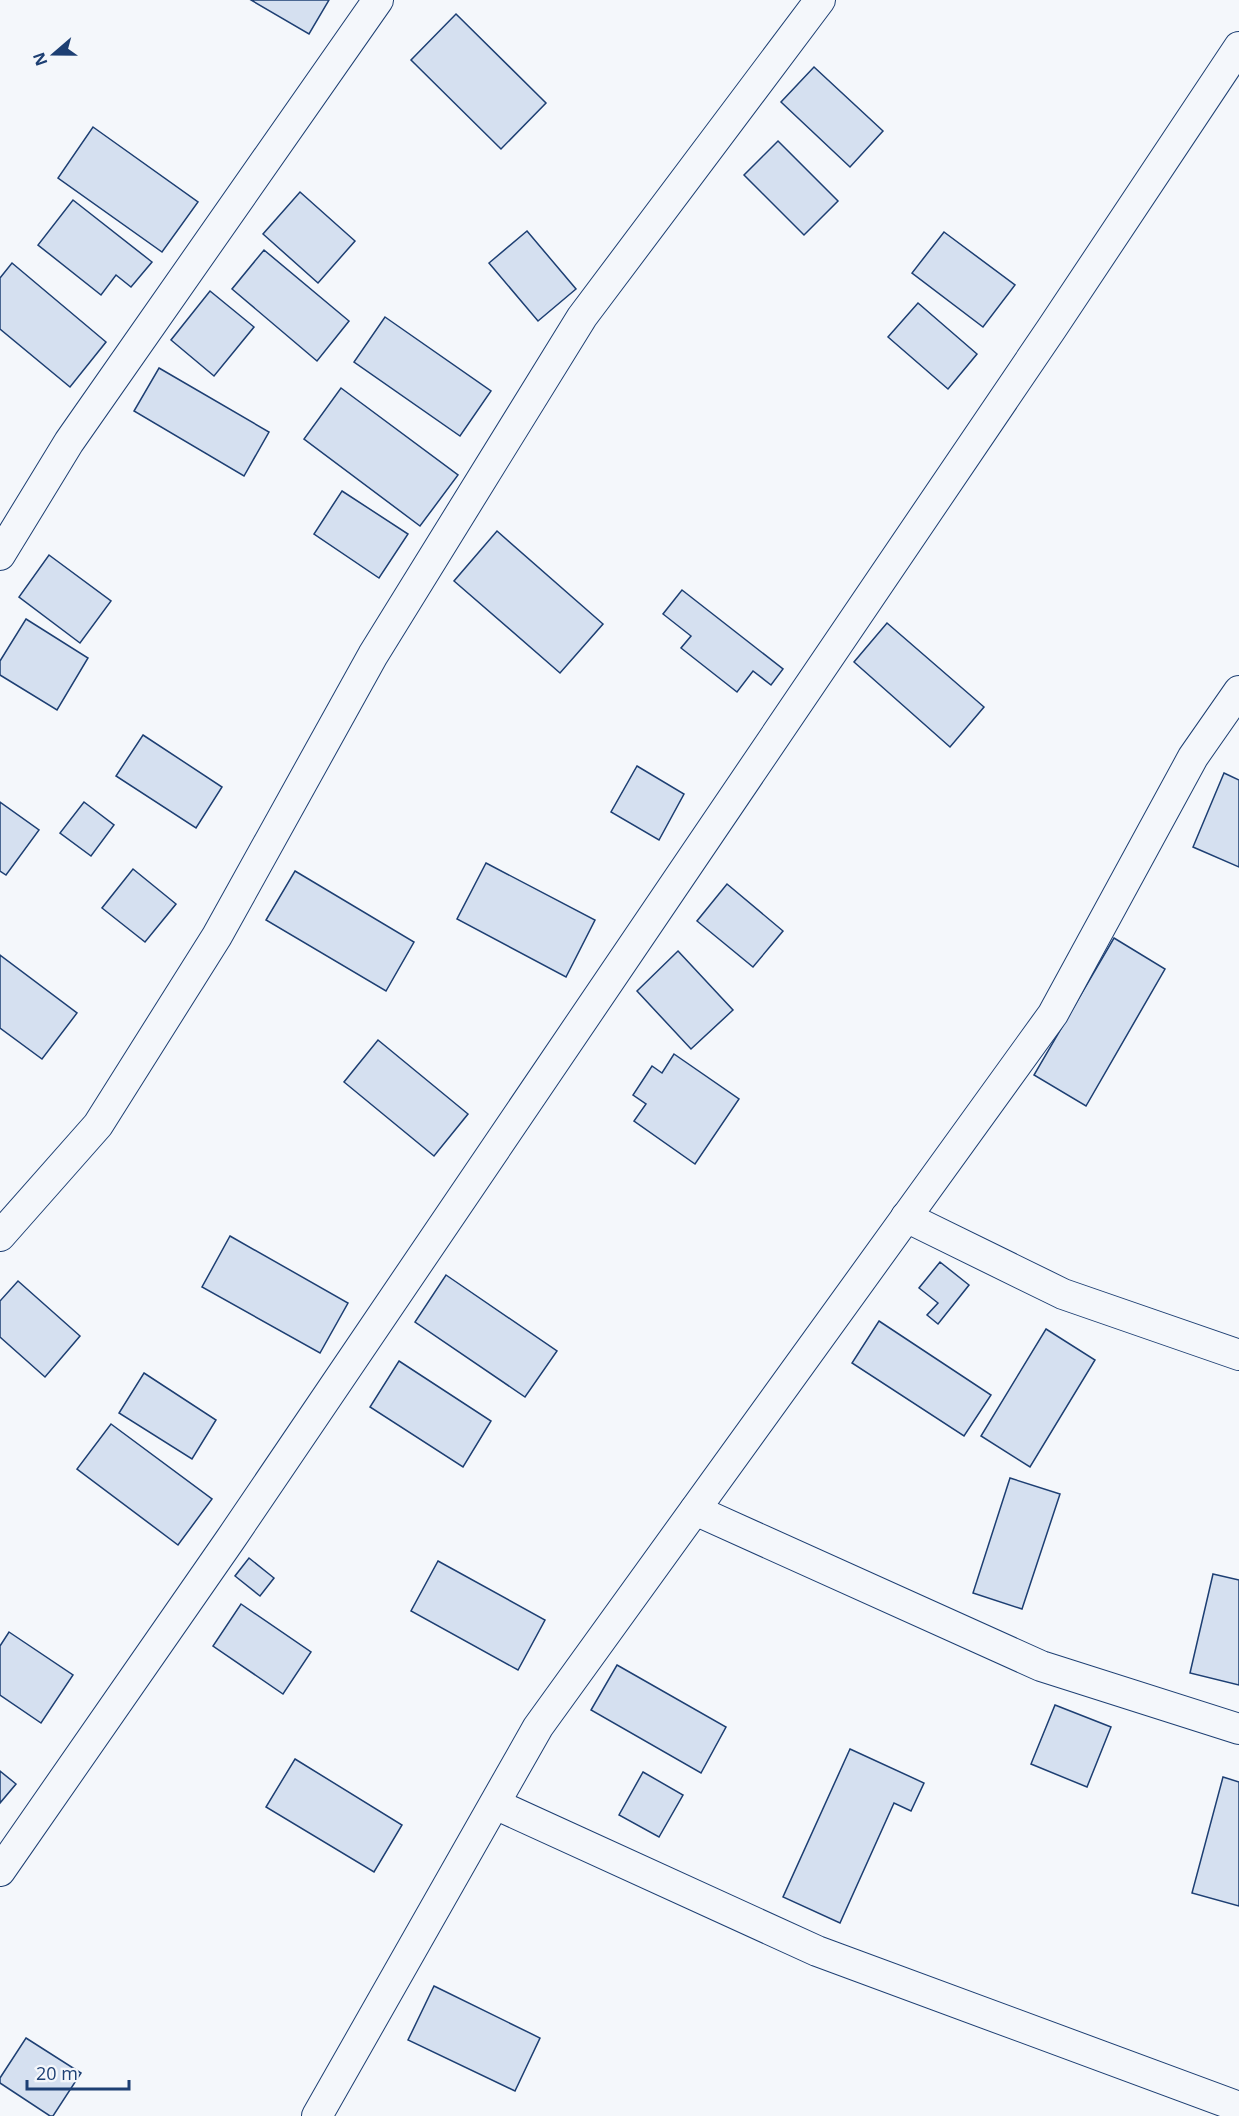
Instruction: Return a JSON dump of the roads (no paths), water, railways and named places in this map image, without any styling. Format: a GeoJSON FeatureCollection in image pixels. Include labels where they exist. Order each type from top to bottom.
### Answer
{"type":"FeatureCollection","features":[{"type":"Feature","properties":{"kind":"street"},"geometry":{"type":"LineString","coordinates":[[0,555],[69,442],[378,0]]}},
{"type":"Feature","properties":{"kind":"street"},"geometry":{"type":"LineString","coordinates":[[0,1236],[98,1125],[111,1105],[217,936],[373,656],[582,317],[820,0]]}},
{"type":"Feature","properties":{"kind":"street"},"geometry":{"type":"LineString","coordinates":[[0,1871],[243,1520],[1025,368],[1239,47]]}},
{"type":"Feature","properties":{"kind":"street"},"geometry":{"type":"LineString","coordinates":[[317,2116],[538,1727],[1053,1014],[1193,757],[1239,691]]}},
{"type":"Feature","properties":{"kind":"street"},"geometry":{"type":"LineString","coordinates":[[906,1217],[1063,1294],[1239,1355]]}},
{"type":"Feature","properties":{"kind":"street"},"geometry":{"type":"LineString","coordinates":[[695,1510],[1041,1666],[1239,1729]]}},
{"type":"Feature","properties":{"kind":"street"},"geometry":{"type":"LineString","coordinates":[[495,1804],[817,1951],[1239,2107]]}}]}
